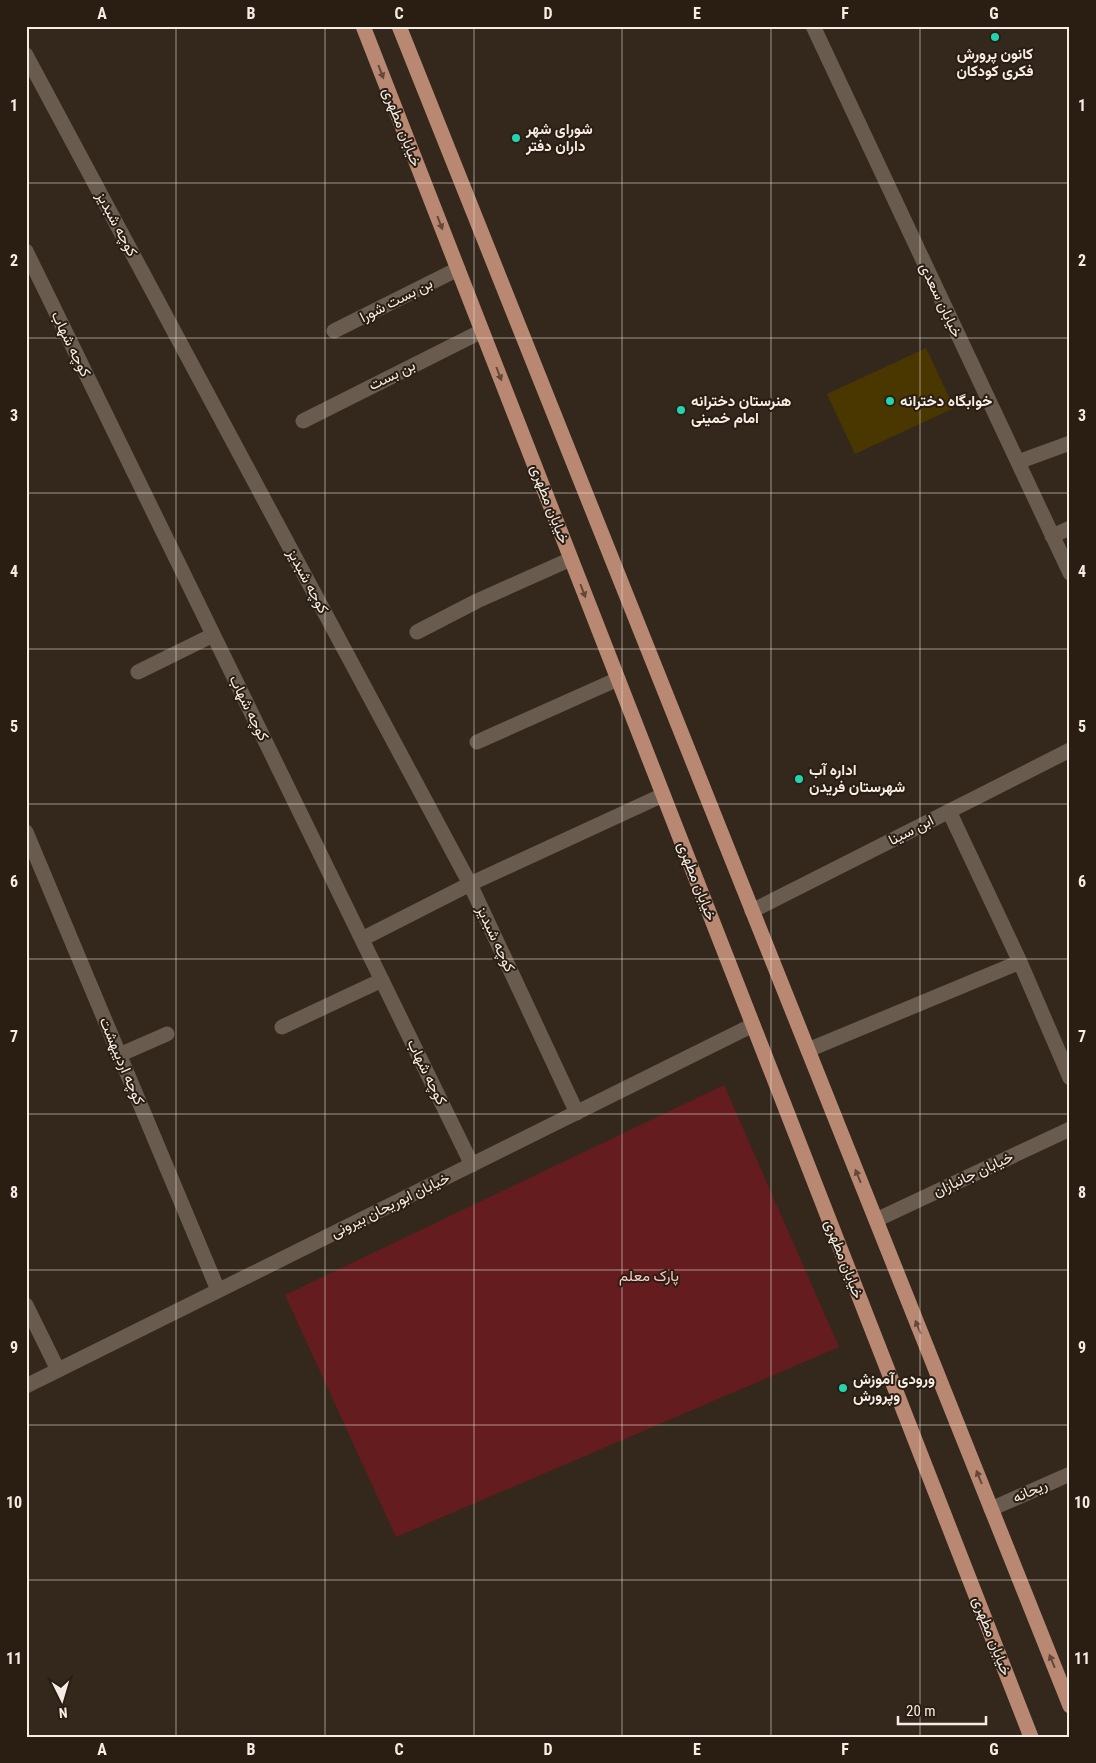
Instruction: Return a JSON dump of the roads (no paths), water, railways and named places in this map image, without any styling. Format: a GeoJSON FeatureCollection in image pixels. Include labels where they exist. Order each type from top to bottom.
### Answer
{"type":"FeatureCollection","features":[{"type":"Feature","properties":{"kind":"main road","name":"خیابان مطهری"},"geometry":{"type":"LineString","coordinates":[[363,26],[1031,1737]]}},
{"type":"Feature","properties":{"kind":"main road"},"geometry":{"type":"LineString","coordinates":[[399,26],[1070,1706]]}},
{"type":"Feature","properties":{"kind":"street","name":"خیابان سعدی"},"geometry":{"type":"LineString","coordinates":[[813,26],[1070,573]]}},
{"type":"Feature","properties":{"kind":"street","name":"کوچه شبدیز"},"geometry":{"type":"LineString","coordinates":[[26,55],[470,884],[577,1113]]}},
{"type":"Feature","properties":{"kind":"street","name":"کوچه شهاب"},"geometry":{"type":"LineString","coordinates":[[26,251],[472,1165]]}},
{"type":"Feature","properties":{"kind":"street","name":"بن بست شورا"},"geometry":{"type":"LineString","coordinates":[[334,331],[458,269]]}},
{"type":"Feature","properties":{"kind":"street","name":"بن بست"},"geometry":{"type":"LineString","coordinates":[[303,421],[482,331]]}},
{"type":"Feature","properties":{"kind":"street"},"geometry":{"type":"LineString","coordinates":[[1018,462],[1070,443]]}},
{"type":"Feature","properties":{"kind":"street"},"geometry":{"type":"LineString","coordinates":[[1052,536],[1070,528]]}},
{"type":"Feature","properties":{"kind":"street"},"geometry":{"type":"LineString","coordinates":[[417,632],[477,601],[571,559]]}},
{"type":"Feature","properties":{"kind":"street"},"geometry":{"type":"LineString","coordinates":[[138,672],[213,635]]}},
{"type":"Feature","properties":{"kind":"street"},"geometry":{"type":"LineString","coordinates":[[477,742],[618,679]]}},
{"type":"Feature","properties":{"kind":"street","name":"ابن سینا"},"geometry":{"type":"LineString","coordinates":[[752,911],[948,810],[1070,750]]}},
{"type":"Feature","properties":{"kind":"street"},"geometry":{"type":"LineString","coordinates":[[362,939],[470,884],[663,795]]}},
{"type":"Feature","properties":{"kind":"street"},"geometry":{"type":"LineString","coordinates":[[948,810],[1020,962],[1070,1078]]}},
{"type":"Feature","properties":{"kind":"street","name":"کوچه اردیبهشت"},"geometry":{"type":"LineString","coordinates":[[26,832],[218,1290]]}},
{"type":"Feature","properties":{"kind":"street"},"geometry":{"type":"LineString","coordinates":[[808,1050],[1020,962]]}},
{"type":"Feature","properties":{"kind":"street"},"geometry":{"type":"LineString","coordinates":[[282,1027],[382,980]]}},
{"type":"Feature","properties":{"kind":"street","name":"خیابان ابوریحان بیرونی"},"geometry":{"type":"LineString","coordinates":[[26,1386],[753,1025]]}},
{"type":"Feature","properties":{"kind":"street"},"geometry":{"type":"LineString","coordinates":[[119,1055],[167,1034]]}},
{"type":"Feature","properties":{"kind":"street","name":"خیابان جانبازان"},"geometry":{"type":"LineString","coordinates":[[876,1220],[1070,1129]]}},
{"type":"Feature","properties":{"kind":"street"},"geometry":{"type":"LineString","coordinates":[[26,1304],[58,1370]]}},
{"type":"Feature","properties":{"kind":"street","name":"ریحانه"},"geometry":{"type":"LineString","coordinates":[[991,1509],[1070,1474]]}},
{"type":"Feature","properties":{"kind":"place","name":"کانون پرورش فکری کودکان"},"geometry":{"type":"Point","coordinates":[995,37]}},
{"type":"Feature","properties":{"kind":"place","name":"شورای شهر داران دفتر"},"geometry":{"type":"Point","coordinates":[516,138]}},
{"type":"Feature","properties":{"kind":"place","name":"خوابگاه دخترانه"},"geometry":{"type":"Point","coordinates":[890,401]}},
{"type":"Feature","properties":{"kind":"place","name":"هنرستان دخترانه امام خمینی"},"geometry":{"type":"Point","coordinates":[681,410]}},
{"type":"Feature","properties":{"kind":"place","name":"اداره آب شهرستان فریدن"},"geometry":{"type":"Point","coordinates":[799,779]}},
{"type":"Feature","properties":{"kind":"place","name":"ورودی آموزش وپرورش"},"geometry":{"type":"Point","coordinates":[843,1388]}},
{"type":"Feature","properties":{"kind":"park label","name":"پارک معلم"},"geometry":{"type":"Point","coordinates":[649,1276]}}]}
